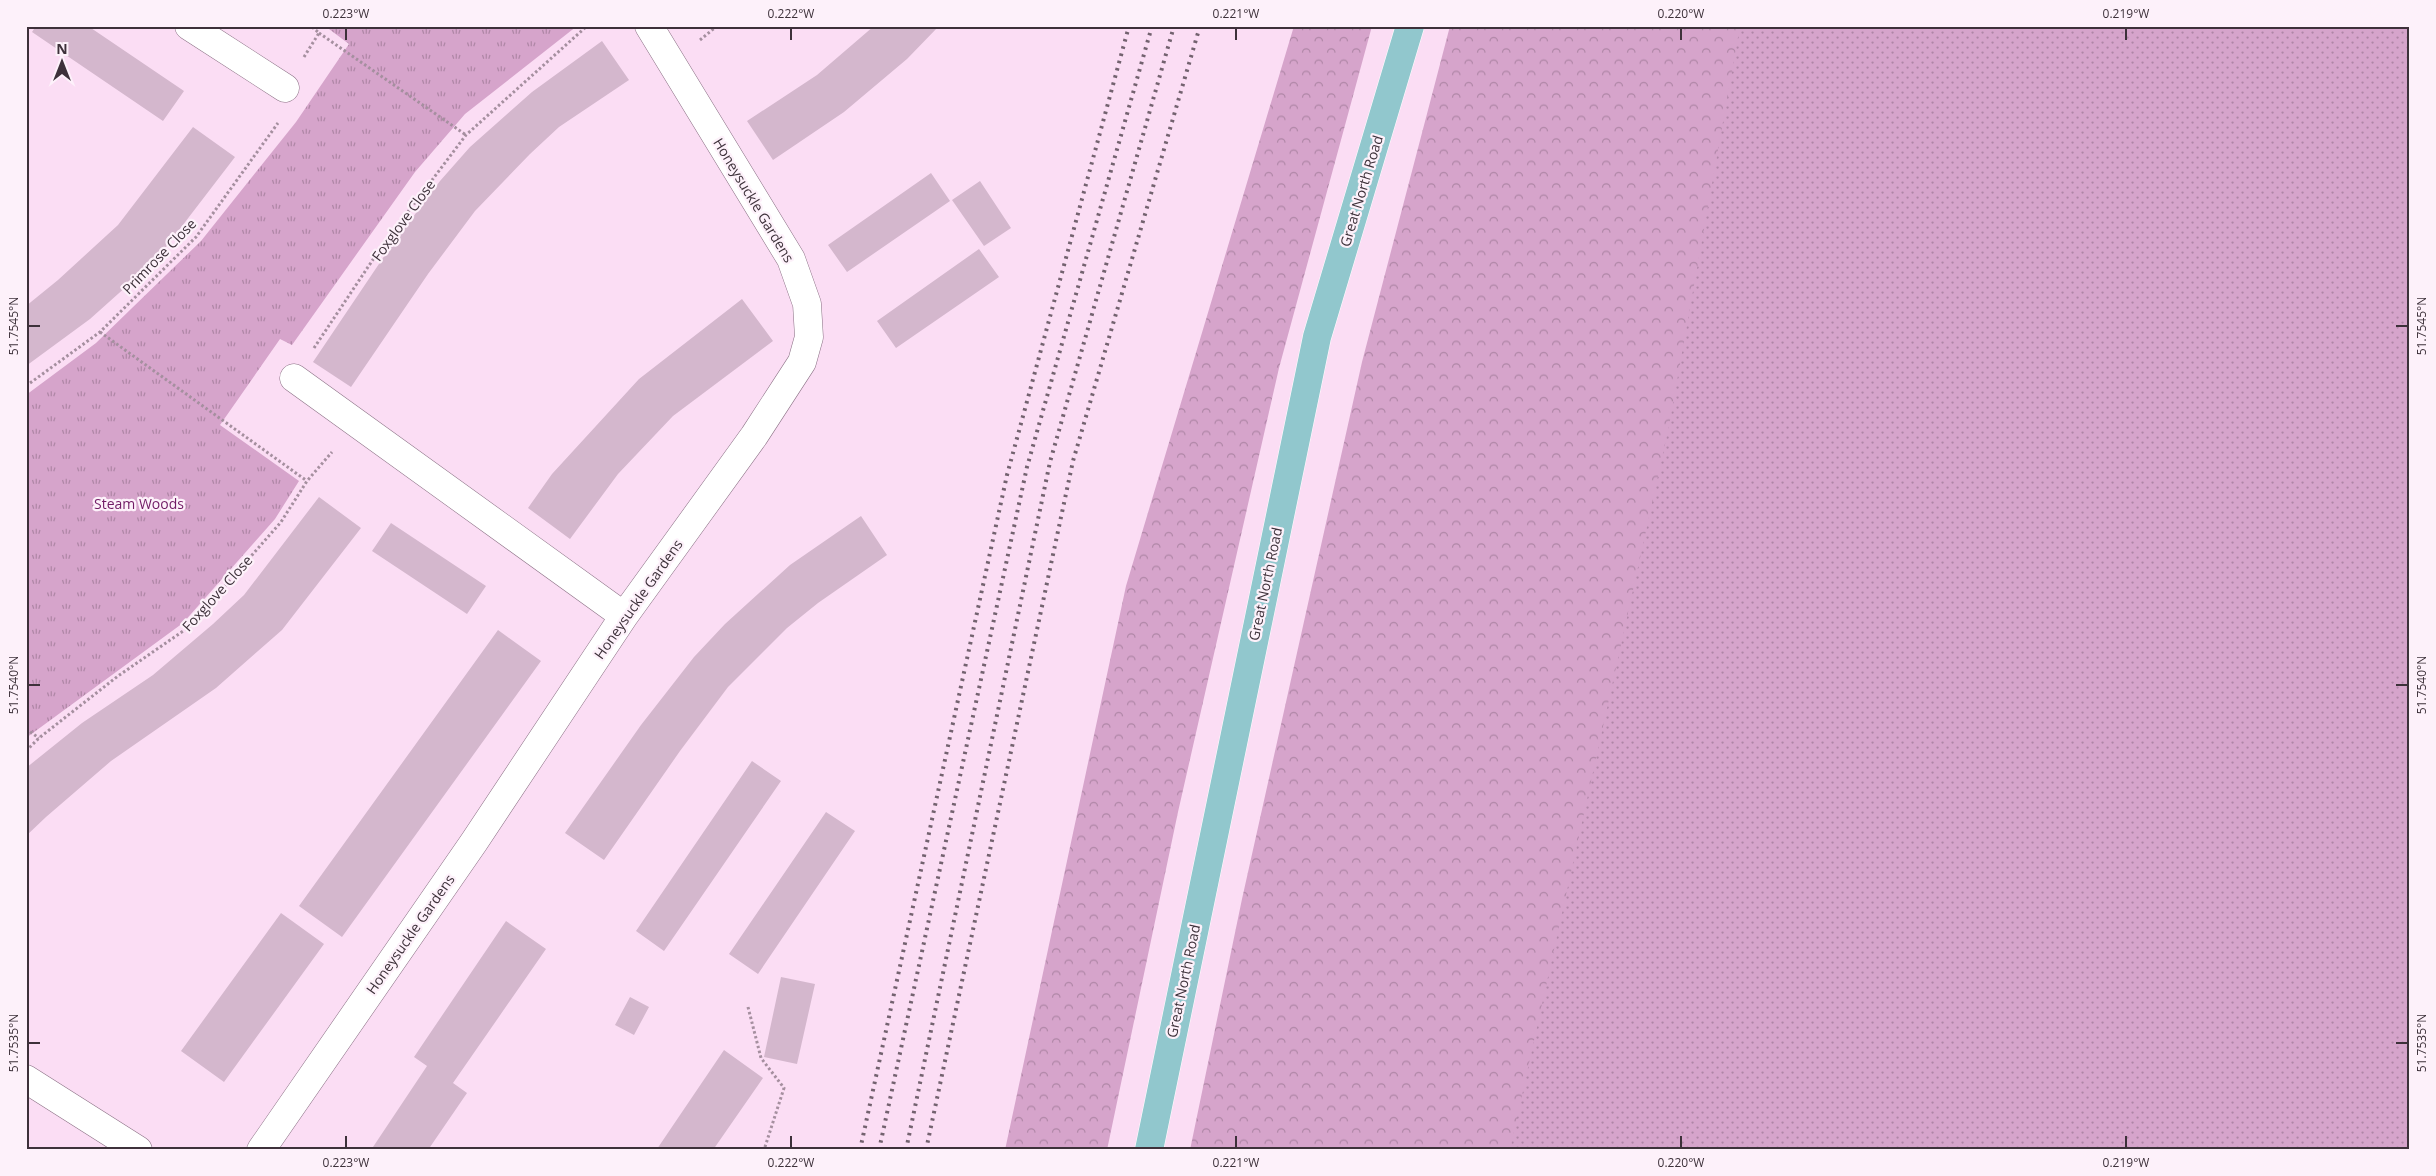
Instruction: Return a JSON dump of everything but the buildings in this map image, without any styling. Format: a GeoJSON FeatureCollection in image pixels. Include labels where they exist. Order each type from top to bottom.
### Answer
{"type":"FeatureCollection","features":[{"type":"Feature","properties":{"kind":"main road","name":"Great North Road"},"geometry":{"type":"LineString","coordinates":[[1149,1150],[1316,337],[1410,26]]}},
{"type":"Feature","properties":{"kind":"street"},"geometry":{"type":"LineString","coordinates":[[189,26],[285,88]]}},
{"type":"Feature","properties":{"kind":"street","name":"Honeysuckle Gardens"},"geometry":{"type":"LineString","coordinates":[[261,1150],[474,842],[624,616],[754,436],[802,362],[809,337],[807,304],[791,259],[649,26]]}},
{"type":"Feature","properties":{"kind":"street"},"geometry":{"type":"LineString","coordinates":[[294,378],[624,616]]}},
{"type":"Feature","properties":{"kind":"street"},"geometry":{"type":"LineString","coordinates":[[26,1079],[130,1148]]}},
{"type":"Feature","properties":{"kind":"path","name":"Foxglove Close"},"geometry":{"type":"LineString","coordinates":[[294,378],[380,249],[466,134],[587,26]]}},
{"type":"Feature","properties":{"kind":"path"},"geometry":{"type":"LineString","coordinates":[[319,33],[466,134]]}},
{"type":"Feature","properties":{"kind":"path","name":"Primrose Close"},"geometry":{"type":"LineString","coordinates":[[26,386],[100,332],[196,237],[286,112],[285,88]]}},
{"type":"Feature","properties":{"kind":"path"},"geometry":{"type":"LineString","coordinates":[[100,332],[306,481]]}},
{"type":"Feature","properties":{"kind":"path","name":"Foxglove Close"},"geometry":{"type":"LineString","coordinates":[[26,751],[38,738],[118,676],[189,627],[281,522],[306,481],[356,424]]}},
{"type":"Feature","properties":{"kind":"path"},"geometry":{"type":"LineString","coordinates":[[26,729],[38,738]]}},
{"type":"Feature","properties":{"kind":"path"},"geometry":{"type":"LineString","coordinates":[[748,1007],[762,1058],[784,1088],[764,1150]]}},
{"type":"Feature","properties":{"kind":"green space","name":"Steam Woods"},"geometry":{"type":"Polygon","coordinates":[[[325,26],[577,26],[465,114],[415,172],[292,345],[280,339],[220,425],[299,481],[275,519],[183,623],[26,738],[26,395],[96,343],[201,241],[296,122],[349,44],[325,26]]]}},
{"type":"Feature","properties":{"kind":"green space"},"geometry":{"type":"Polygon","coordinates":[[[1294,26],[1372,26],[1279,368],[1178,812],[1107,1150],[1005,1150],[1126,586],[1294,26]]]}},
{"type":"Feature","properties":{"kind":"green space"},"geometry":{"type":"Polygon","coordinates":[[[1450,26],[1740,26],[1669,426],[1510,1150],[1190,1150],[1242,899],[1362,362],[1450,26]]]}},
{"type":"Feature","properties":{"kind":"green space"},"geometry":{"type":"Polygon","coordinates":[[[1736,26],[2410,26],[2410,1150],[1504,1150],[1736,26]]]}},
{"type":"Feature","properties":{"kind":"railway"},"geometry":{"type":"LineString","coordinates":[[860,1150],[1007,475],[1129,26]]}},
{"type":"Feature","properties":{"kind":"railway"},"geometry":{"type":"LineString","coordinates":[[879,1150],[1027,467],[1152,26]]}},
{"type":"Feature","properties":{"kind":"railway"},"geometry":{"type":"LineString","coordinates":[[906,1150],[1050,462],[1174,26]]}},
{"type":"Feature","properties":{"kind":"railway"},"geometry":{"type":"LineString","coordinates":[[926,1150],[1073,461],[1200,26]]}}]}
